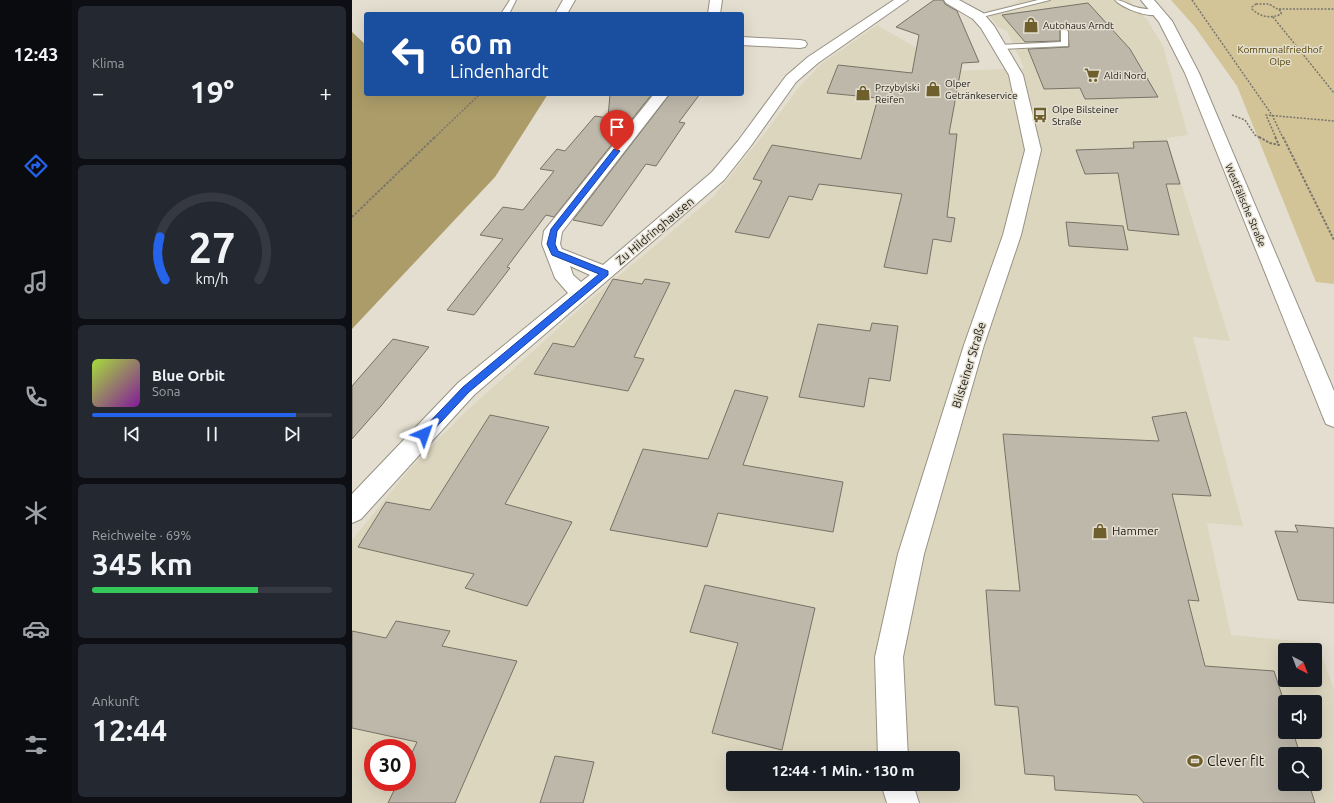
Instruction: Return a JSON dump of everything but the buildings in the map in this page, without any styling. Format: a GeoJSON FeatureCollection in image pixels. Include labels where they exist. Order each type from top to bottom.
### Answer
{"type":"FeatureCollection","features":[{"type":"Feature","properties":{"kind":"street"},"geometry":{"type":"LineString","coordinates":[[562,12],[569,0]]}},
{"type":"Feature","properties":{"kind":"street"},"geometry":{"type":"LineString","coordinates":[[714,12],[716,0]]}},
{"type":"Feature","properties":{"kind":"street","name":"Zu Hildringhausen"},"geometry":{"type":"LineString","coordinates":[[352,511],[466,389],[718,176],[744,144],[791,79],[813,60],[902,0]]}},
{"type":"Feature","properties":{"kind":"street","name":"Bilsteiner Straße"},"geometry":{"type":"LineString","coordinates":[[893,751],[889,657],[910,554],[974,345],[1012,235],[1033,150],[1016,75],[987,26],[978,16],[950,0]]}},
{"type":"Feature","properties":{"kind":"street","name":"Westfälische Straße"},"geometry":{"type":"LineString","coordinates":[[1147,0],[1165,21],[1192,73],[1334,417]]}},
{"type":"Feature","properties":{"kind":"street"},"geometry":{"type":"LineString","coordinates":[[744,41],[800,44]]}},
{"type":"Feature","properties":{"kind":"street"},"geometry":{"type":"LineString","coordinates":[[581,293],[565,278],[551,244],[553,231],[660,96]]}},
{"type":"Feature","properties":{"kind":"street"},"geometry":{"type":"LineString","coordinates":[[555,253],[605,273]]}},
{"type":"Feature","properties":{"kind":"street"},"geometry":{"type":"LineString","coordinates":[[899,791],[903,803]]}},
{"type":"Feature","properties":{"kind":"lane"},"geometry":{"type":"LineString","coordinates":[[506,12],[513,0]]}},
{"type":"Feature","properties":{"kind":"lane"},"geometry":{"type":"LineString","coordinates":[[978,16],[1047,0]]}},
{"type":"Feature","properties":{"kind":"lane"},"geometry":{"type":"LineString","coordinates":[[1118,0],[1123,5],[1138,11],[1158,13]]}},
{"type":"Feature","properties":{"kind":"lane"},"geometry":{"type":"LineString","coordinates":[[1000,47],[1065,44],[1064,32]]}},
{"type":"Feature","properties":{"kind":"path"},"geometry":{"type":"LineString","coordinates":[[1192,0],[1272,115],[1334,240]]}},
{"type":"Feature","properties":{"kind":"path"},"geometry":{"type":"LineString","coordinates":[[1257,0],[1260,4]]}},
{"type":"Feature","properties":{"kind":"path"},"geometry":{"type":"LineString","coordinates":[[1260,4],[1272,5],[1278,9],[1281,14],[1273,17],[1264,16],[1254,12],[1252,7],[1260,4]]}},
{"type":"Feature","properties":{"kind":"path"},"geometry":{"type":"LineString","coordinates":[[1278,9],[1334,8]]}},
{"type":"Feature","properties":{"kind":"path"},"geometry":{"type":"LineString","coordinates":[[1273,17],[1334,93]]}},
{"type":"Feature","properties":{"kind":"path"},"geometry":{"type":"LineString","coordinates":[[352,217],[478,96]]}},
{"type":"Feature","properties":{"kind":"path"},"geometry":{"type":"LineString","coordinates":[[1207,111],[1227,113],[1245,120],[1255,135],[1270,143],[1279,145],[1266,115],[1334,121]]}},
{"type":"Feature","properties":{"kind":"shaded area"},"geometry":{"type":"Polygon","coordinates":[[[1019,0],[1129,0],[1148,21],[1163,46],[1188,135],[1167,138],[1230,341],[1193,337],[1243,526],[1207,523],[1231,635],[1317,643],[1278,643],[1278,687],[1322,687],[1322,657],[1334,689],[1334,803],[352,803],[352,540],[408,471],[460,417],[584,305],[713,197],[768,129],[799,87],[820,65],[877,25],[957,71],[1024,68],[1007,31],[998,27],[986,11],[1011,5],[1019,0]]]}},
{"type":"Feature","properties":{"kind":"shaded area"},"geometry":{"type":"Polygon","coordinates":[[[352,32],[364,43],[364,96],[547,96],[495,177],[352,329],[352,32]]]}},
{"type":"Feature","properties":{"kind":"green space","name":"Kommunalfriedhof Olpe"},"geometry":{"type":"Polygon","coordinates":[[[1171,0],[1334,0],[1334,284],[1316,282],[1237,86],[1195,27],[1171,0]]]}},
{"type":"Feature","properties":{"kind":"place","name":"Autohaus Arndt"},"geometry":{"type":"Point","coordinates":[1031,25]}},
{"type":"Feature","properties":{"kind":"place","name":"Aldi Nord"},"geometry":{"type":"Point","coordinates":[1092,75]}},
{"type":"Feature","properties":{"kind":"place","name":"Olper Getränkeservice"},"geometry":{"type":"Point","coordinates":[933,89]}},
{"type":"Feature","properties":{"kind":"place","name":"Przybylski Reifen"},"geometry":{"type":"Point","coordinates":[863,93]}},
{"type":"Feature","properties":{"kind":"place","name":"Olpe Bilsteiner Straße"},"geometry":{"type":"Point","coordinates":[1040,115]}},
{"type":"Feature","properties":{"kind":"place","name":"Hammer"},"geometry":{"type":"Point","coordinates":[1100,531]}},
{"type":"Feature","properties":{"kind":"place","name":"Clever fit"},"geometry":{"type":"Point","coordinates":[1195,761]}},
{"type":"Feature","properties":{"kind":"route"},"geometry":{"type":"LineString","coordinates":[[424,434],[466,389],[605,273],[555,253],[551,244],[553,231],[617,151]]}}]}
